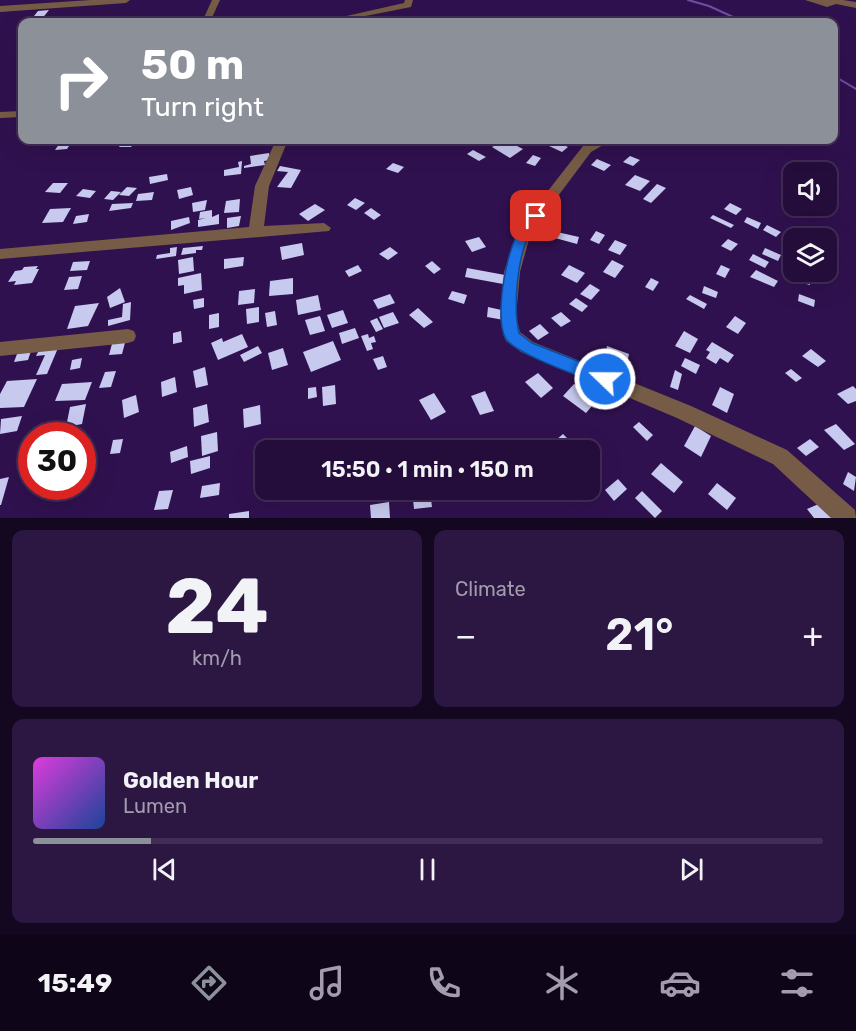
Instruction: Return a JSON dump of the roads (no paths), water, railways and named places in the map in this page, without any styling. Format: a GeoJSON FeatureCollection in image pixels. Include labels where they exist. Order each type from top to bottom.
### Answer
{"type":"FeatureCollection","features":[{"type":"Feature","properties":{"kind":"street"},"geometry":{"type":"LineString","coordinates":[[0,9],[126,0]]}},
{"type":"Feature","properties":{"kind":"street"},"geometry":{"type":"LineString","coordinates":[[208,18],[216,0]]}},
{"type":"Feature","properties":{"kind":"street"},"geometry":{"type":"LineString","coordinates":[[344,18],[408,5],[409,0]]}},
{"type":"Feature","properties":{"kind":"street"},"geometry":{"type":"LineString","coordinates":[[809,0],[827,4],[835,1],[856,6]]}},
{"type":"Feature","properties":{"kind":"street"},"geometry":{"type":"LineString","coordinates":[[0,115],[18,114]]}},
{"type":"Feature","properties":{"kind":"street"},"geometry":{"type":"LineString","coordinates":[[256,231],[262,186],[280,144]]}},
{"type":"Feature","properties":{"kind":"street"},"geometry":{"type":"LineString","coordinates":[[598,144],[587,149],[524,231],[512,272],[508,317],[512,336],[526,347],[684,412],[780,457],[847,518]]}},
{"type":"Feature","properties":{"kind":"street"},"geometry":{"type":"LineString","coordinates":[[1,256],[256,231],[324,228]]}},
{"type":"Feature","properties":{"kind":"street"},"geometry":{"type":"LineString","coordinates":[[0,349],[128,336]]}},
{"type":"Feature","properties":{"kind":"waterway"},"geometry":{"type":"LineString","coordinates":[[688,0],[709,6],[735,18]]}},
{"type":"Feature","properties":{"kind":"waterway"},"geometry":{"type":"LineString","coordinates":[[838,78],[856,89]]}}]}
